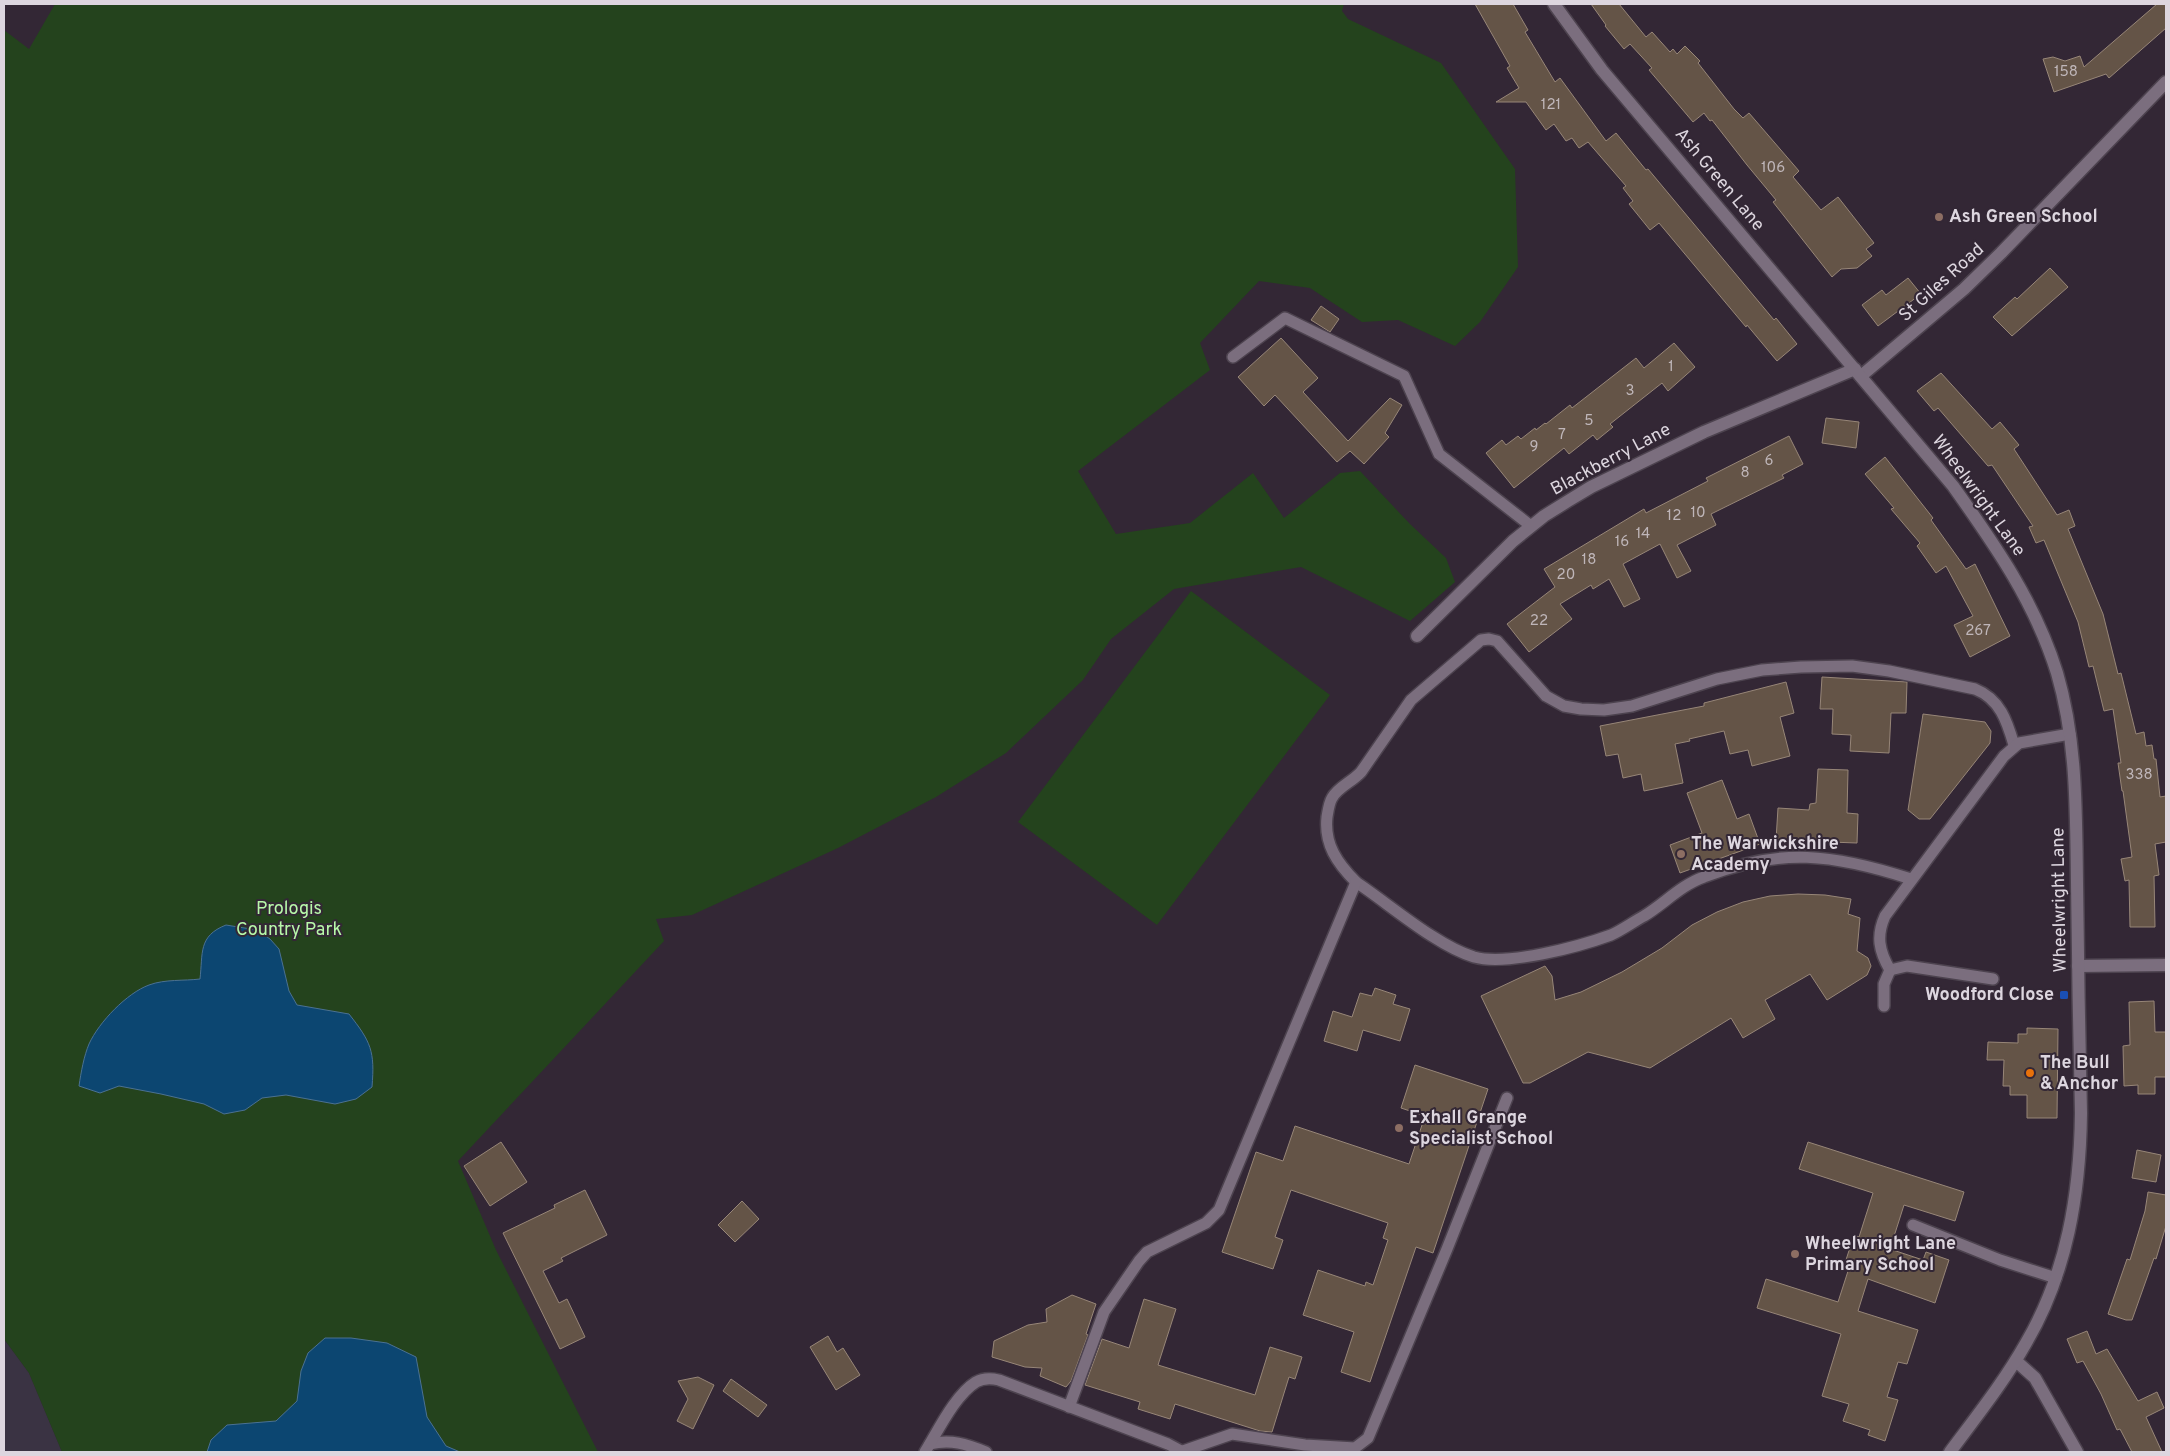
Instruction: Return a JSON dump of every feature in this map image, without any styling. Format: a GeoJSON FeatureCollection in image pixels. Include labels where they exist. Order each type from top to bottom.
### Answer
{"type":"FeatureCollection","features":[{"type":"Feature","properties":{"kind":"street","name":"Ash Green Lane"},"geometry":{"type":"LineString","coordinates":[[1554,4],[1602,70],[1858,373]]}},
{"type":"Feature","properties":{"kind":"street","name":"St Giles Road"},"geometry":{"type":"LineString","coordinates":[[1858,373],[1964,289],[2166,82]]}},
{"type":"Feature","properties":{"kind":"street","name":"Blackberry Lane"},"geometry":{"type":"LineString","coordinates":[[1417,636],[1531,526],[1591,487],[1754,410],[1858,373]]}},
{"type":"Feature","properties":{"kind":"street","name":"Wheelwright Lane"},"geometry":{"type":"LineString","coordinates":[[1858,373],[1953,486],[2006,562],[2028,604],[2048,648],[2063,695],[2070,734],[2076,804],[2079,1172],[2067,1239],[2056,1278],[2035,1327],[2016,1361],[1950,1452]]}},
{"type":"Feature","properties":{"kind":"street"},"geometry":{"type":"LineString","coordinates":[[2078,966],[2166,965]]}},
{"type":"Feature","properties":{"kind":"street"},"geometry":{"type":"LineString","coordinates":[[2016,1361],[2035,1378],[2077,1452]]}},
{"type":"Feature","properties":{"kind":"lane"},"geometry":{"type":"LineString","coordinates":[[1233,357],[1284,318],[1404,376],[1439,454],[1531,526]]}},
{"type":"Feature","properties":{"kind":"lane"},"geometry":{"type":"LineString","coordinates":[[1911,879],[1867,865],[1832,859],[1797,857],[1762,859],[1702,877],[1645,915],[1612,934],[1567,947],[1500,960],[1474,957],[1450,947],[1356,882],[1342,868],[1327,840],[1328,812],[1331,799],[1338,790],[1361,772],[1410,700],[1481,640],[1489,639],[1497,641],[1546,696],[1564,706],[1604,710],[1632,706],[1717,678],[1762,670],[1852,666],[1889,671],[1975,688],[1986,693],[2001,710],[2014,745]]}},
{"type":"Feature","properties":{"kind":"lane"},"geometry":{"type":"LineString","coordinates":[[1884,1006],[1884,984],[1890,970],[1880,949],[1880,926],[1892,904],[2014,745],[2070,734]]}},
{"type":"Feature","properties":{"kind":"lane"},"geometry":{"type":"LineString","coordinates":[[1069,1407],[1104,1312],[1139,1262],[1147,1252],[1206,1223],[1219,1210],[1356,882]]}},
{"type":"Feature","properties":{"kind":"lane"},"geometry":{"type":"LineString","coordinates":[[1890,970],[1907,966],[1993,979]]}},
{"type":"Feature","properties":{"kind":"lane"},"geometry":{"type":"LineString","coordinates":[[927,1448],[957,1401],[970,1386],[985,1379],[999,1380],[1168,1444],[1183,1452],[1232,1434],[1305,1446],[1355,1448],[1368,1438],[1447,1249],[1507,1098]]}},
{"type":"Feature","properties":{"kind":"lane"},"geometry":{"type":"LineString","coordinates":[[1913,1225],[2000,1260],[2056,1278]]}},
{"type":"Feature","properties":{"kind":"lane"},"geometry":{"type":"LineString","coordinates":[[927,1448],[956,1442],[986,1452]]}},
{"type":"Feature","properties":{"kind":"shaded area"},"geometry":{"type":"Polygon","coordinates":[[[4,1339],[29,1373],[62,1452],[4,1452],[4,1339]]]}},
{"type":"Feature","properties":{"kind":"green space","name":"Prologis Country Park"},"geometry":{"type":"Polygon","coordinates":[[[55,4],[1344,4],[1342,11],[1348,19],[1441,63],[1515,169],[1518,267],[1480,322],[1455,346],[1398,320],[1362,322],[1310,288],[1259,281],[1200,343],[1210,370],[1078,471],[1116,534],[1190,523],[1253,473],[1284,518],[1340,473],[1360,471],[1410,524],[1446,558],[1455,582],[1410,621],[1301,567],[1174,589],[1111,639],[1083,680],[1006,753],[936,797],[838,848],[692,915],[656,919],[664,941],[458,1161],[496,1250],[598,1452],[62,1452],[29,1373],[4,1339],[4,30],[29,49],[55,4]]]}},
{"type":"Feature","properties":{"kind":"green space"},"geometry":{"type":"Polygon","coordinates":[[[1191,591],[1330,695],[1157,925],[1018,822],[1191,591]]]}},
{"type":"Feature","properties":{"kind":"water"},"geometry":{"type":"Polygon","coordinates":[[[226,925],[257,930],[270,939],[279,949],[289,991],[297,1005],[349,1014],[367,1040],[370,1048],[373,1064],[372,1087],[356,1099],[335,1104],[286,1095],[262,1098],[245,1110],[224,1114],[204,1104],[161,1094],[119,1086],[100,1093],[79,1086],[89,1044],[114,1009],[132,994],[149,985],[168,981],[200,979],[202,953],[206,940],[217,929],[226,925]]]}},
{"type":"Feature","properties":{"kind":"water"},"geometry":{"type":"Polygon","coordinates":[[[325,1338],[351,1338],[387,1343],[416,1357],[427,1417],[446,1446],[460,1452],[207,1452],[211,1440],[227,1425],[276,1421],[297,1401],[301,1371],[308,1353],[325,1338]]]}},
{"type":"Feature","properties":{"kind":"building"},"geometry":{"type":"Polygon","coordinates":[[[1475,4],[1513,4],[1528,30],[1525,32],[1555,82],[1560,78],[1606,141],[1616,133],[1774,320],[1776,318],[1797,344],[1777,361],[1659,223],[1650,230],[1629,204],[1633,201],[1623,188],[1626,186],[1588,142],[1579,148],[1572,138],[1566,141],[1554,124],[1546,130],[1526,102],[1496,102],[1519,88],[1507,68],[1510,66],[1475,4]]]}},
{"type":"Feature","properties":{"kind":"building"},"geometry":{"type":"Polygon","coordinates":[[[1591,4],[1619,4],[1646,37],[1652,32],[1670,52],[1673,49],[1677,54],[1685,46],[1700,61],[1698,63],[1734,109],[1743,118],[1749,113],[1799,171],[1793,177],[1821,210],[1838,197],[1874,243],[1866,249],[1872,256],[1857,268],[1841,269],[1832,277],[1773,202],[1776,200],[1712,120],[1710,121],[1704,113],[1693,122],[1649,70],[1652,68],[1630,44],[1624,49],[1605,26],[1591,4]]]}},
{"type":"Feature","properties":{"kind":"building"},"geometry":{"type":"Polygon","coordinates":[[[2157,4],[2166,4],[2166,28],[2109,78],[2106,74],[2054,92],[2043,59],[2053,57],[2065,61],[2080,56],[2084,67],[2157,4]]]}},
{"type":"Feature","properties":{"kind":"building"},"geometry":{"type":"Polygon","coordinates":[[[2050,268],[2068,287],[2012,336],[1993,317],[2015,297],[2017,299],[2050,268]]]}},
{"type":"Feature","properties":{"kind":"building"},"geometry":{"type":"Polygon","coordinates":[[[1908,278],[1921,294],[1878,326],[1862,305],[1882,290],[1886,295],[1908,278]]]}},
{"type":"Feature","properties":{"kind":"building"},"geometry":{"type":"Polygon","coordinates":[[[1321,306],[1339,319],[1330,332],[1311,320],[1321,306]]]}},
{"type":"Feature","properties":{"kind":"building"},"geometry":{"type":"Polygon","coordinates":[[[1281,338],[1318,378],[1303,392],[1348,441],[1390,398],[1402,405],[1385,433],[1389,437],[1364,464],[1350,451],[1337,462],[1275,395],[1264,406],[1238,377],[1281,338]]]}},
{"type":"Feature","properties":{"kind":"building"},"geometry":{"type":"Polygon","coordinates":[[[1674,343],[1695,367],[1668,391],[1662,383],[1610,424],[1613,427],[1597,440],[1593,435],[1569,454],[1564,448],[1514,488],[1486,453],[1502,440],[1506,445],[1518,436],[1521,439],[1535,428],[1536,430],[1546,424],[1570,405],[1572,408],[1636,358],[1644,368],[1674,343]]]}},
{"type":"Feature","properties":{"kind":"building"},"geometry":{"type":"Polygon","coordinates":[[[1941,373],[1992,429],[2000,422],[2019,445],[2014,449],[2057,515],[2069,510],[2075,526],[2068,529],[2103,614],[2118,674],[2121,673],[2136,734],[2144,732],[2146,746],[2152,745],[2154,759],[2156,759],[2160,797],[2166,796],[2166,842],[2155,844],[2159,875],[2154,876],[2155,927],[2130,927],[2129,880],[2125,881],[2121,859],[2132,857],[2118,763],[2121,763],[2113,709],[2104,711],[2093,666],[2089,667],[2078,622],[2044,540],[2036,543],[2029,527],[2033,526],[1992,465],[1988,466],[1938,408],[1934,411],[1917,391],[1941,373]]]}},
{"type":"Feature","properties":{"kind":"building"},"geometry":{"type":"Polygon","coordinates":[[[1826,418],[1859,422],[1856,448],[1822,443],[1826,418]]]}},
{"type":"Feature","properties":{"kind":"building"},"geometry":{"type":"Polygon","coordinates":[[[1789,436],[1803,464],[1782,475],[1784,478],[1711,514],[1716,525],[1677,545],[1691,571],[1677,578],[1660,544],[1623,564],[1640,599],[1624,607],[1609,579],[1593,589],[1591,585],[1560,604],[1572,619],[1529,652],[1507,624],[1555,587],[1544,569],[1644,509],[1646,513],[1708,481],[1706,478],[1789,436]]]}},
{"type":"Feature","properties":{"kind":"building"},"geometry":{"type":"Polygon","coordinates":[[[1885,457],[1933,518],[1931,520],[1966,569],[1975,564],[2010,636],[1970,657],[1954,625],[1973,616],[1946,566],[1936,573],[1917,546],[1920,543],[1865,474],[1885,457]]]}},
{"type":"Feature","properties":{"kind":"building"},"geometry":{"type":"Polygon","coordinates":[[[1822,677],[1907,682],[1906,713],[1891,713],[1889,753],[1850,751],[1851,735],[1832,734],[1833,709],[1820,709],[1822,677]]]}},
{"type":"Feature","properties":{"kind":"building"},"geometry":{"type":"Polygon","coordinates":[[[1786,682],[1794,713],[1780,717],[1790,756],[1752,766],[1748,750],[1730,754],[1724,731],[1689,739],[1690,741],[1675,744],[1683,783],[1644,791],[1641,774],[1623,778],[1618,754],[1606,756],[1600,726],[1704,706],[1704,703],[1786,682]]]}},
{"type":"Feature","properties":{"kind":"building"},"geometry":{"type":"Polygon","coordinates":[[[1923,714],[1985,722],[1991,731],[1990,743],[1930,819],[1919,819],[1908,810],[1923,714]]]}},
{"type":"Feature","properties":{"kind":"building"},"geometry":{"type":"Polygon","coordinates":[[[1818,769],[1848,770],[1847,813],[1858,814],[1857,843],[1776,840],[1778,808],[1809,810],[1810,804],[1816,803],[1818,769]]]}},
{"type":"Feature","properties":{"kind":"building"},"geometry":{"type":"Polygon","coordinates":[[[1722,780],[1737,819],[1749,814],[1760,844],[1680,873],[1670,845],[1702,833],[1687,793],[1722,780]]]}},
{"type":"Feature","properties":{"kind":"building"},"geometry":{"type":"Polygon","coordinates":[[[1825,895],[1851,899],[1848,914],[1860,918],[1857,951],[1868,958],[1871,966],[1867,975],[1827,1000],[1810,974],[1765,1000],[1775,1019],[1743,1038],[1731,1018],[1650,1068],[1588,1052],[1530,1083],[1523,1083],[1481,996],[1545,966],[1552,976],[1555,1000],[1581,992],[1622,972],[1662,948],[1692,925],[1717,912],[1743,902],[1770,896],[1825,895]]]}},
{"type":"Feature","properties":{"kind":"building"},"geometry":{"type":"Polygon","coordinates":[[[1375,988],[1396,995],[1393,1004],[1410,1009],[1400,1041],[1363,1030],[1357,1051],[1324,1041],[1333,1011],[1352,1017],[1360,993],[1372,996],[1375,988]]]}},
{"type":"Feature","properties":{"kind":"building"},"geometry":{"type":"Polygon","coordinates":[[[2154,1001],[2155,1032],[2166,1032],[2166,1077],[2155,1077],[2155,1094],[2138,1094],[2138,1085],[2124,1086],[2123,1046],[2130,1045],[2129,1002],[2154,1001]]]}},
{"type":"Feature","properties":{"kind":"building","name":"The Bull & Anchor"},"geometry":{"type":"Polygon","coordinates":[[[2027,1028],[2058,1029],[2057,1118],[2027,1118],[2027,1095],[2010,1095],[2010,1086],[2003,1086],[2004,1060],[1987,1060],[1988,1042],[2018,1043],[2018,1034],[2027,1034],[2027,1028]]]}},
{"type":"Feature","properties":{"kind":"building"},"geometry":{"type":"Polygon","coordinates":[[[1415,1065],[1488,1089],[1433,1253],[1416,1247],[1370,1382],[1341,1372],[1354,1332],[1303,1315],[1318,1270],[1365,1286],[1366,1282],[1373,1285],[1388,1240],[1383,1238],[1388,1223],[1291,1190],[1275,1237],[1283,1240],[1273,1269],[1222,1252],[1256,1152],[1283,1161],[1295,1126],[1409,1164],[1425,1116],[1401,1108],[1415,1065]]]}},
{"type":"Feature","properties":{"kind":"building"},"geometry":{"type":"Polygon","coordinates":[[[501,1142],[527,1182],[490,1206],[464,1166],[501,1142]]]}},
{"type":"Feature","properties":{"kind":"building","name":"Wheelwright Lane Primary School"},"geometry":{"type":"Polygon","coordinates":[[[1808,1142],[1964,1192],[1955,1221],[1904,1205],[1890,1249],[1923,1260],[1926,1252],[1949,1260],[1935,1303],[1868,1279],[1858,1311],[1918,1330],[1907,1364],[1898,1362],[1887,1397],[1898,1400],[1885,1441],[1868,1435],[1870,1430],[1843,1421],[1849,1404],[1822,1396],[1841,1334],[1757,1308],[1766,1279],[1838,1302],[1850,1265],[1845,1263],[1854,1235],[1859,1237],[1873,1193],[1799,1169],[1808,1142]]]}},
{"type":"Feature","properties":{"kind":"building"},"geometry":{"type":"Polygon","coordinates":[[[2137,1150],[2161,1155],[2156,1182],[2132,1178],[2137,1150]]]}},
{"type":"Feature","properties":{"kind":"building"},"geometry":{"type":"Polygon","coordinates":[[[585,1190],[607,1235],[561,1258],[563,1261],[543,1271],[559,1303],[567,1299],[585,1337],[560,1349],[503,1233],[555,1208],[554,1205],[585,1190]]]}},
{"type":"Feature","properties":{"kind":"building"},"geometry":{"type":"Polygon","coordinates":[[[2148,1192],[2166,1195],[2166,1226],[2156,1259],[2154,1258],[2132,1320],[2126,1320],[2108,1314],[2127,1259],[2130,1260],[2145,1211],[2148,1192]]]}},
{"type":"Feature","properties":{"kind":"building"},"geometry":{"type":"Polygon","coordinates":[[[742,1201],[759,1219],[735,1242],[718,1225],[742,1201]]]}},
{"type":"Feature","properties":{"kind":"building"},"geometry":{"type":"Polygon","coordinates":[[[1072,1295],[1096,1304],[1086,1334],[1088,1335],[1071,1381],[1066,1387],[1040,1376],[1042,1368],[1025,1367],[992,1357],[994,1341],[1028,1325],[1047,1322],[1046,1309],[1072,1295]]]}},
{"type":"Feature","properties":{"kind":"building"},"geometry":{"type":"Polygon","coordinates":[[[1144,1299],[1176,1309],[1158,1365],[1255,1395],[1270,1347],[1302,1357],[1295,1379],[1289,1377],[1272,1432],[1260,1431],[1175,1404],[1170,1419],[1138,1409],[1140,1402],[1085,1385],[1102,1339],[1129,1348],[1144,1299]]]}},
{"type":"Feature","properties":{"kind":"building"},"geometry":{"type":"Polygon","coordinates":[[[2087,1331],[2096,1354],[2107,1349],[2138,1401],[2157,1392],[2164,1408],[2146,1417],[2162,1452],[2132,1452],[2120,1429],[2117,1430],[2101,1394],[2083,1361],[2077,1363],[2067,1339],[2087,1331]]]}},
{"type":"Feature","properties":{"kind":"building"},"geometry":{"type":"Polygon","coordinates":[[[828,1336],[837,1352],[843,1348],[860,1375],[836,1390],[810,1347],[828,1336]]]}},
{"type":"Feature","properties":{"kind":"building"},"geometry":{"type":"Polygon","coordinates":[[[698,1377],[714,1385],[693,1429],[677,1421],[688,1399],[678,1381],[698,1377]]]}},
{"type":"Feature","properties":{"kind":"building"},"geometry":{"type":"Polygon","coordinates":[[[731,1379],[767,1405],[758,1417],[723,1391],[731,1379]]]}},
{"type":"Feature","properties":{"kind":"place","name":"Ash Green School"},"geometry":{"type":"Point","coordinates":[1939,217]}},
{"type":"Feature","properties":{"kind":"place","name":"The Warwickshire Academy"},"geometry":{"type":"Point","coordinates":[1681,854]}},
{"type":"Feature","properties":{"kind":"place","name":"Woodford Close"},"geometry":{"type":"Point","coordinates":[2064,995]}},
{"type":"Feature","properties":{"kind":"place","name":"The Bull & Anchor"},"geometry":{"type":"Point","coordinates":[2030,1073]}},
{"type":"Feature","properties":{"kind":"place","name":"Exhall Grange Specialist School"},"geometry":{"type":"Point","coordinates":[1399,1128]}},
{"type":"Feature","properties":{"kind":"place","name":"Wheelwright Lane Primary School"},"geometry":{"type":"Point","coordinates":[1795,1254]}}]}
